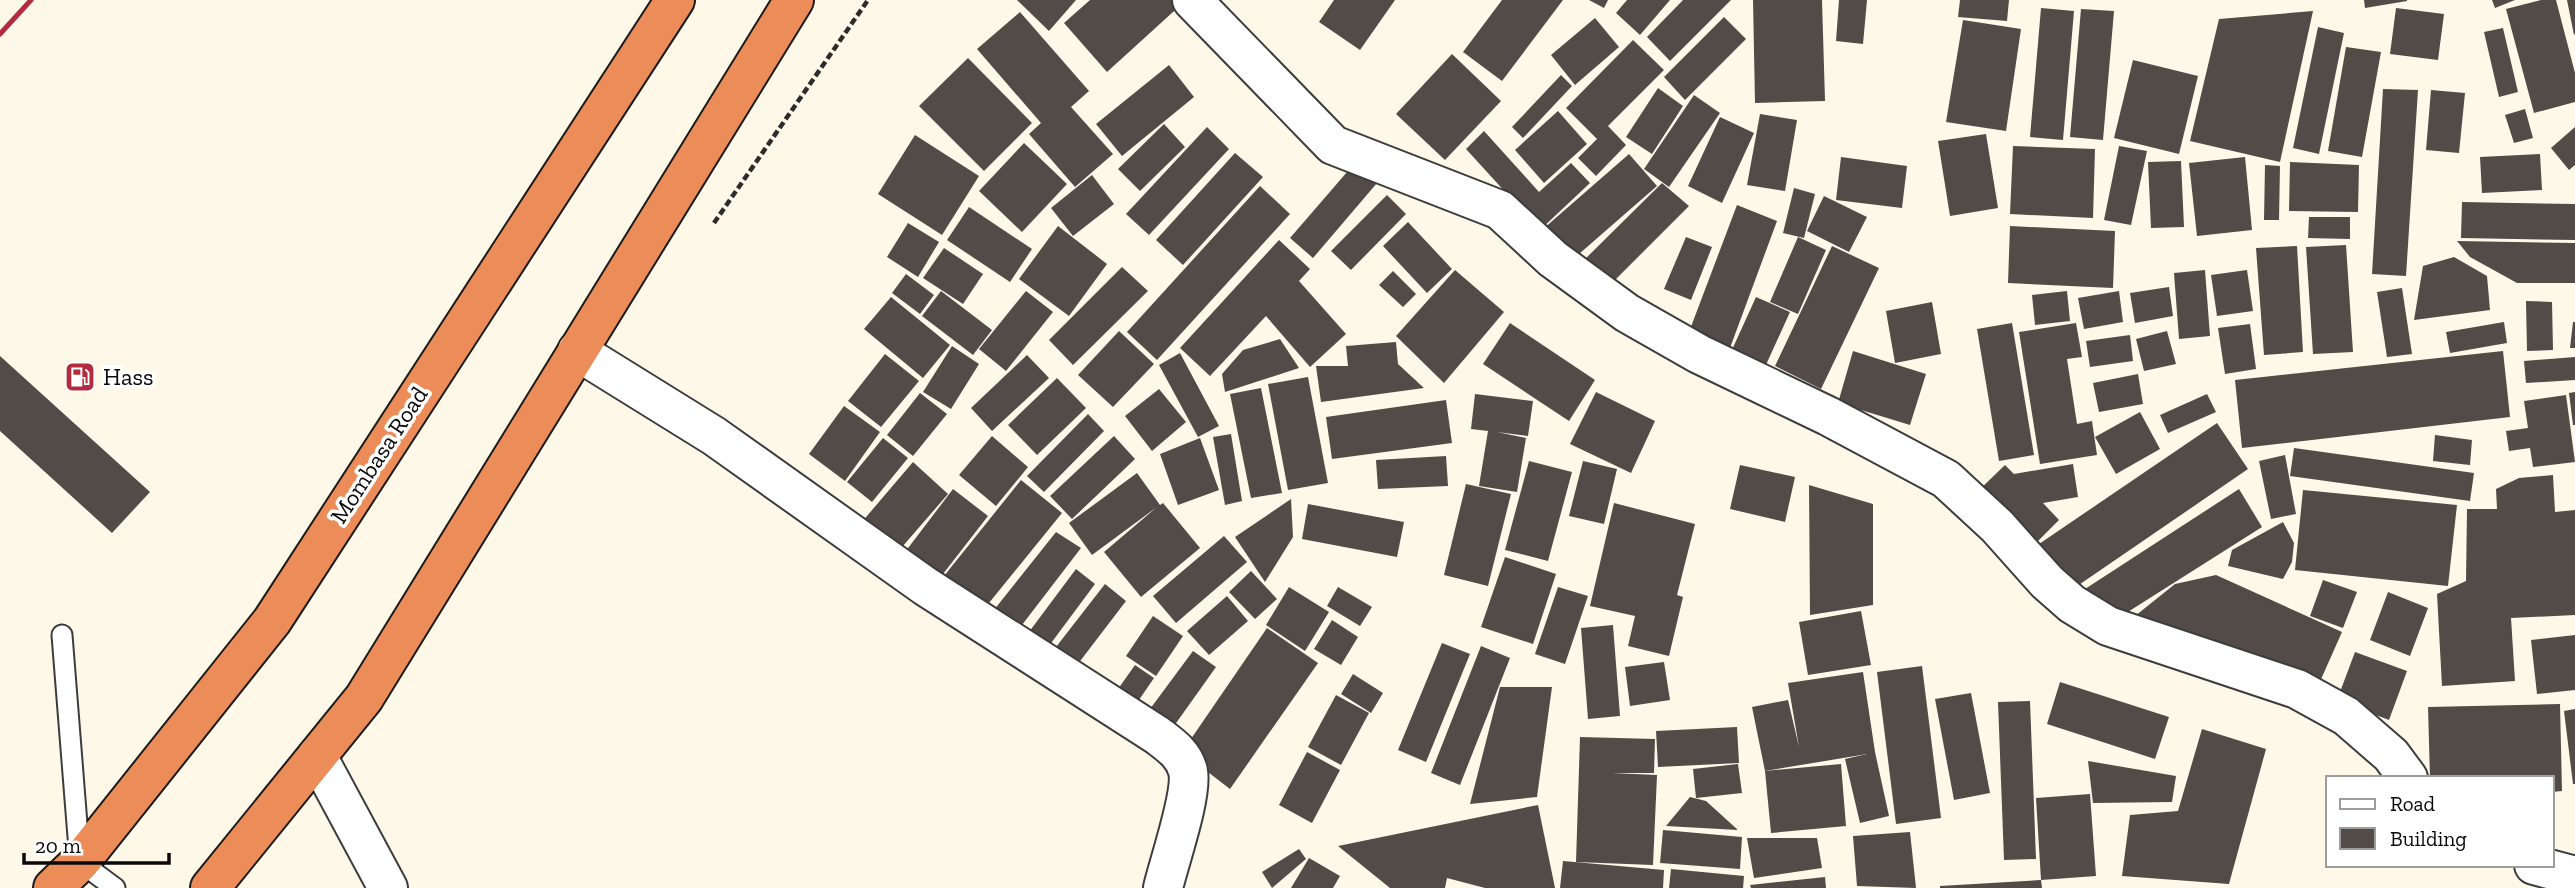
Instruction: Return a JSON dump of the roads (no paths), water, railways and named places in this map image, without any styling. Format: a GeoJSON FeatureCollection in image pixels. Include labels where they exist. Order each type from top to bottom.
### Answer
{"type":"FeatureCollection","features":[{"type":"Feature","properties":{"kind":"highway","name":"Mombasa Road"},"geometry":{"type":"LineString","coordinates":[[52,888],[80,862],[272,621],[676,0]]}},
{"type":"Feature","properties":{"kind":"highway"},"geometry":{"type":"LineString","coordinates":[[210,888],[363,698],[794,0]]}},
{"type":"Feature","properties":{"kind":"street"},"geometry":{"type":"LineString","coordinates":[[1192,0],[1333,145],[1500,209],[1553,259],[1627,313],[1699,354],[1839,422],[1958,488],[2047,582],[2087,615],[2108,626],[2297,689],[2346,716],[2391,755],[2407,776]]}},
{"type":"Feature","properties":{"kind":"street"},"geometry":{"type":"LineString","coordinates":[[577,351],[714,436],[925,586],[1157,735],[1180,753],[1188,773],[1186,797],[1163,888]]}},
{"type":"Feature","properties":{"kind":"street"},"geometry":{"type":"LineString","coordinates":[[317,755],[388,888]]}},
{"type":"Feature","properties":{"kind":"street"},"geometry":{"type":"LineString","coordinates":[[2541,867],[2575,876]]}},
{"type":"Feature","properties":{"kind":"lane"},"geometry":{"type":"LineString","coordinates":[[62,635],[80,862],[115,888]]}},
{"type":"Feature","properties":{"kind":"railway"},"geometry":{"type":"LineString","coordinates":[[0,34],[31,0]]}},
{"type":"Feature","properties":{"kind":"place","name":"Hass"},"geometry":{"type":"Point","coordinates":[80,377]}}]}
